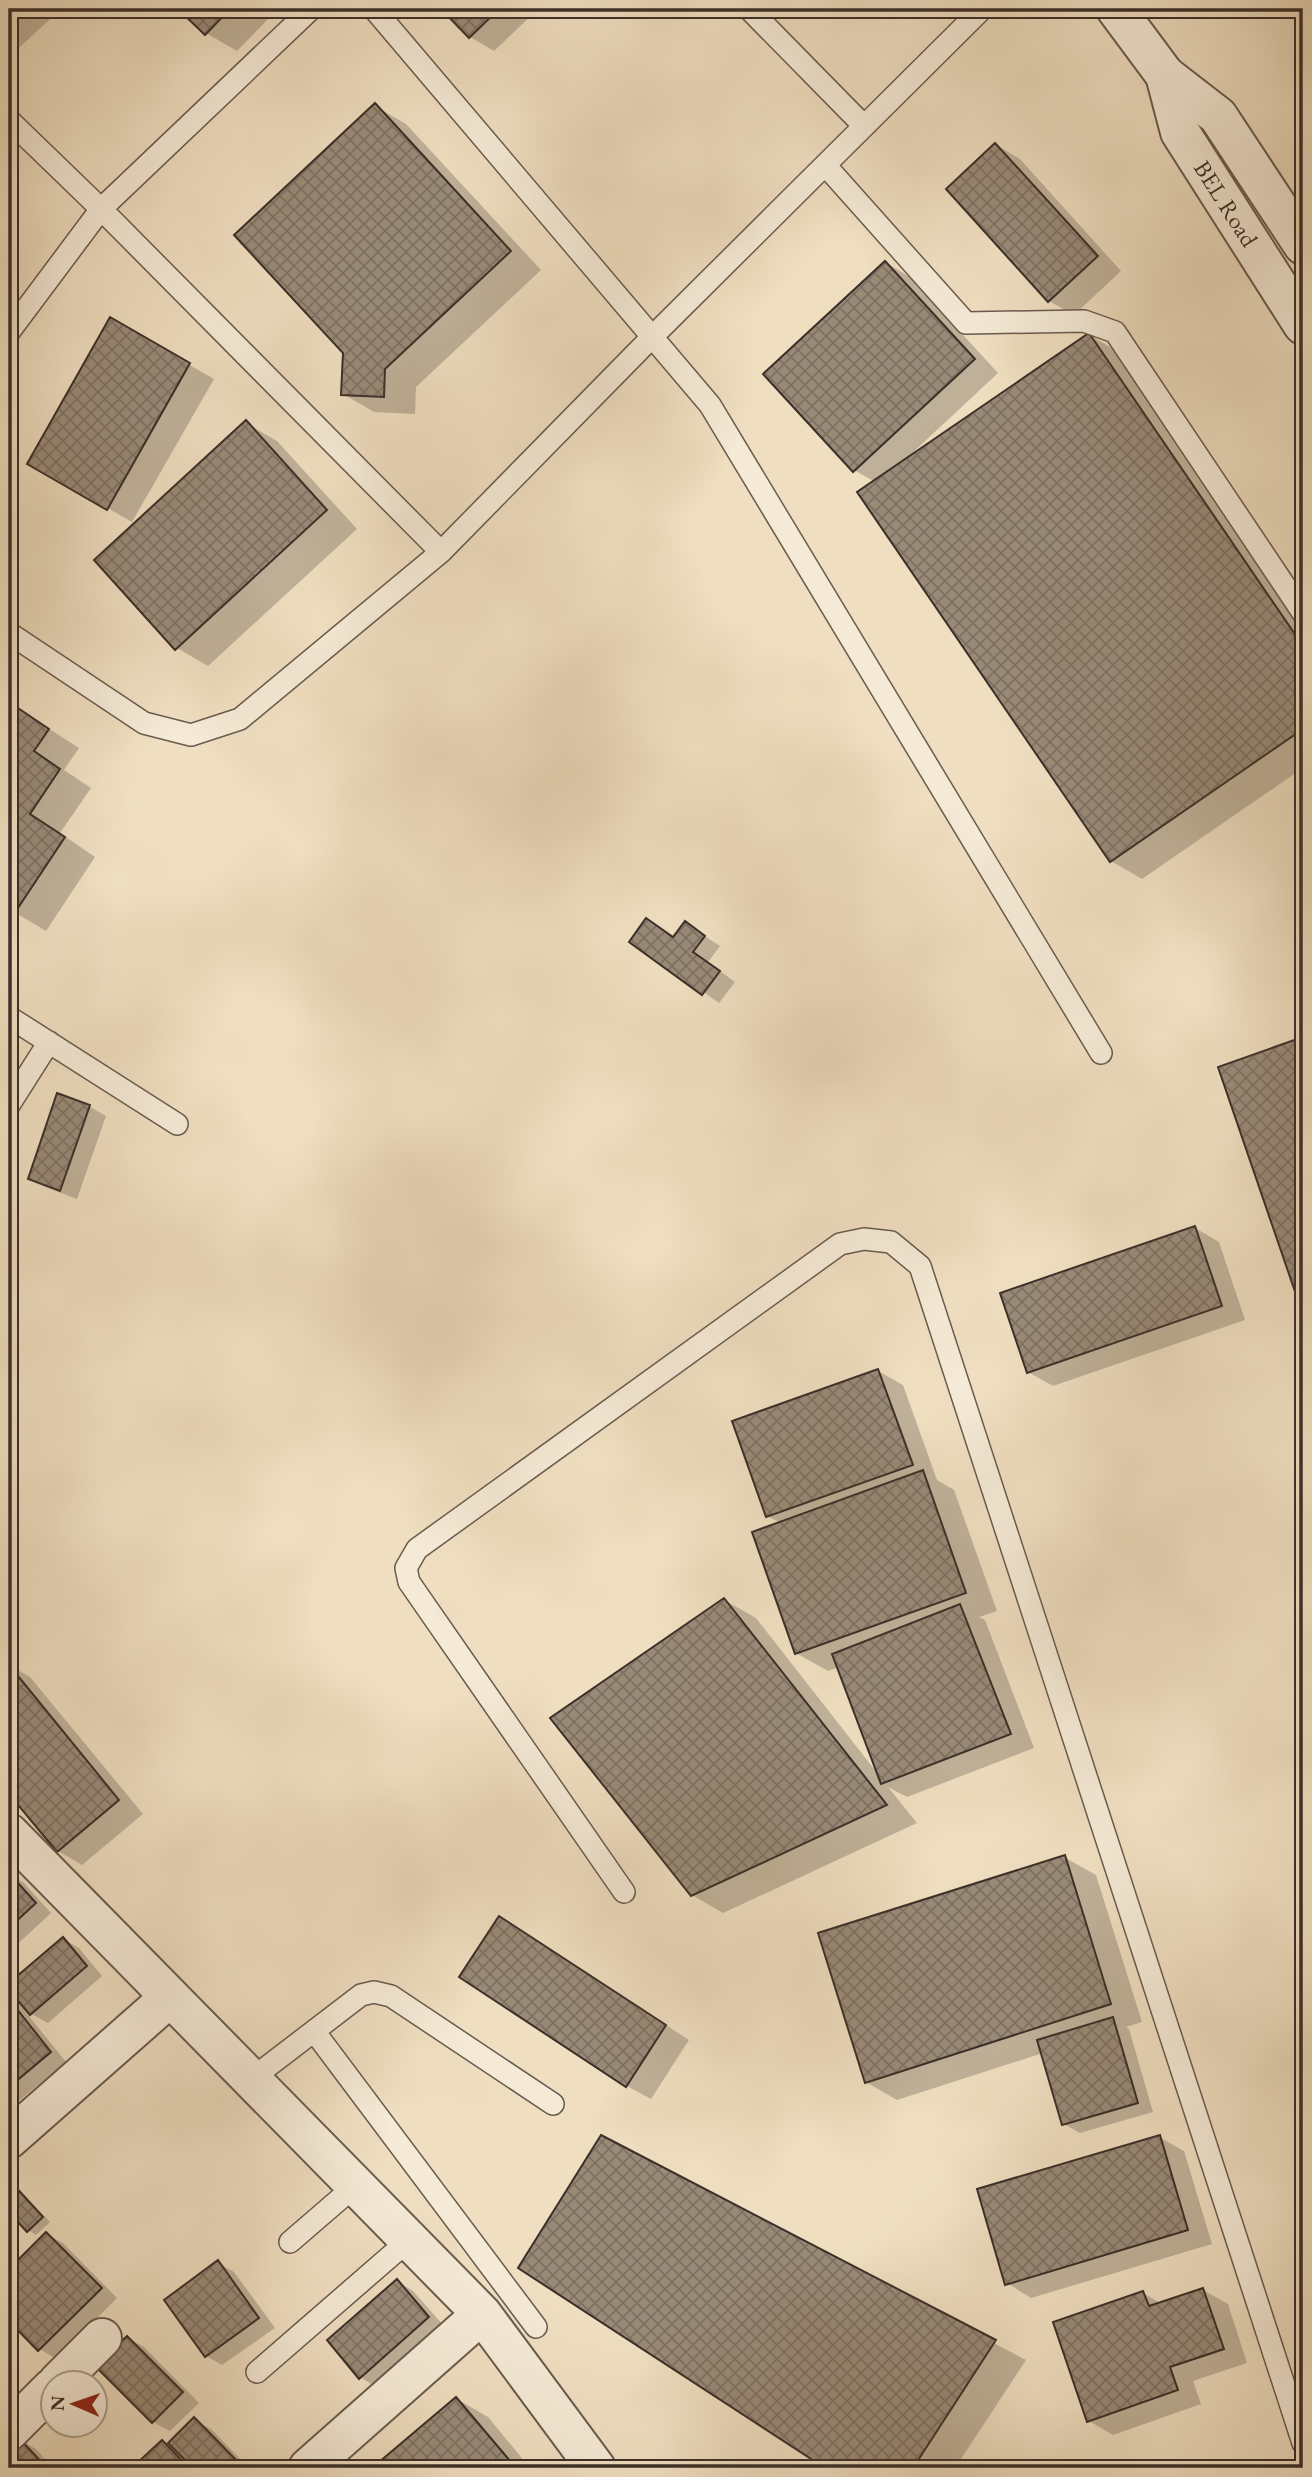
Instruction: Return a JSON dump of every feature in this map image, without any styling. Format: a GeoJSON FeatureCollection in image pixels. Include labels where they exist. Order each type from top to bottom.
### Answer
{"type":"FeatureCollection","features":[{"type":"Feature","properties":{"kind":"street","name":"BEL Road"},"geometry":{"type":"LineString","coordinates":[[1116,9],[1165,75],[1218,116],[1303,245]]}},
{"type":"Feature","properties":{"kind":"street","name":"BEL Road"},"geometry":{"type":"LineString","coordinates":[[1165,75],[1180,132],[1303,325]]}},
{"type":"Feature","properties":{"kind":"street"},"geometry":{"type":"LineString","coordinates":[[9,1833],[482,2314],[596,2468]]}},
{"type":"Feature","properties":{"kind":"street"},"geometry":{"type":"LineString","coordinates":[[9,2138],[169,1998]]}},
{"type":"Feature","properties":{"kind":"street"},"geometry":{"type":"LineString","coordinates":[[308,2468],[482,2314]]}},
{"type":"Feature","properties":{"kind":"street"},"geometry":{"type":"LineString","coordinates":[[72,2368],[102,2338]]}},
{"type":"Feature","properties":{"kind":"street"},"geometry":{"type":"LineString","coordinates":[[9,2431],[38,2402]]}},
{"type":"Feature","properties":{"kind":"lane"},"geometry":{"type":"LineString","coordinates":[[9,332],[102,209],[311,9]]}},
{"type":"Feature","properties":{"kind":"lane"},"geometry":{"type":"LineString","coordinates":[[374,9],[710,405],[1101,1053]]}},
{"type":"Feature","properties":{"kind":"lane"},"geometry":{"type":"LineString","coordinates":[[749,9],[864,127]]}},
{"type":"Feature","properties":{"kind":"lane"},"geometry":{"type":"LineString","coordinates":[[9,633],[144,723],[191,735],[240,719],[441,552],[651,338],[982,9]]}},
{"type":"Feature","properties":{"kind":"lane"},"geometry":{"type":"LineString","coordinates":[[9,120],[102,209],[441,552]]}},
{"type":"Feature","properties":{"kind":"lane"},"geometry":{"type":"LineString","coordinates":[[826,166],[966,323],[1084,321],[1115,332],[1303,613]]}},
{"type":"Feature","properties":{"kind":"lane"},"geometry":{"type":"LineString","coordinates":[[9,1017],[177,1124]]}},
{"type":"Feature","properties":{"kind":"lane"},"geometry":{"type":"LineString","coordinates":[[9,1105],[49,1042]]}},
{"type":"Feature","properties":{"kind":"lane"},"geometry":{"type":"LineString","coordinates":[[624,1892],[408,1581],[406,1568],[417,1549],[840,1244],[864,1239],[891,1242],[919,1266],[1303,2443]]}},
{"type":"Feature","properties":{"kind":"lane"},"geometry":{"type":"LineString","coordinates":[[250,2080],[361,1994],[374,1992],[391,1996],[553,2104]]}},
{"type":"Feature","properties":{"kind":"lane"},"geometry":{"type":"LineString","coordinates":[[314,2031],[536,2327]]}},
{"type":"Feature","properties":{"kind":"lane"},"geometry":{"type":"LineString","coordinates":[[290,2242],[356,2185]]}},
{"type":"Feature","properties":{"kind":"lane"},"geometry":{"type":"LineString","coordinates":[[257,2372],[409,2240]]}},
{"type":"Feature","properties":{"kind":"building"},"geometry":{"type":"Polygon","coordinates":[[[178,9],[230,9],[205,35],[178,9]]]}},
{"type":"Feature","properties":{"kind":"building"},"geometry":{"type":"Polygon","coordinates":[[[441,9],[499,9],[469,38],[441,9]]]}},
{"type":"Feature","properties":{"kind":"building"},"geometry":{"type":"Polygon","coordinates":[[[375,103],[511,251],[385,369],[384,397],[341,395],[343,353],[234,235],[375,103]]]}},
{"type":"Feature","properties":{"kind":"building"},"geometry":{"type":"Polygon","coordinates":[[[995,143],[1098,256],[1048,302],[946,189],[995,143]]]}},
{"type":"Feature","properties":{"kind":"building"},"geometry":{"type":"Polygon","coordinates":[[[885,261],[975,359],[853,472],[763,374],[885,261]]]}},
{"type":"Feature","properties":{"kind":"building"},"geometry":{"type":"Polygon","coordinates":[[[110,317],[190,363],[107,510],[27,464],[110,317]]]}},
{"type":"Feature","properties":{"kind":"building"},"geometry":{"type":"Polygon","coordinates":[[[1089,333],[1303,646],[1303,729],[1110,862],[857,492],[1089,333]]]}},
{"type":"Feature","properties":{"kind":"building"},"geometry":{"type":"Polygon","coordinates":[[[246,420],[327,510],[175,650],[94,560],[246,420]]]}},
{"type":"Feature","properties":{"kind":"building"},"geometry":{"type":"Polygon","coordinates":[[[9,702],[49,729],[34,751],[60,769],[30,814],[65,837],[14,914],[9,911],[9,702]]]}},
{"type":"Feature","properties":{"kind":"building"},"geometry":{"type":"Polygon","coordinates":[[[646,918],[673,937],[685,921],[705,936],[693,952],[720,971],[702,995],[629,942],[646,918]]]}},
{"type":"Feature","properties":{"kind":"building"},"geometry":{"type":"Polygon","coordinates":[[[1303,1037],[1303,1315],[1218,1067],[1303,1037]]]}},
{"type":"Feature","properties":{"kind":"building"},"geometry":{"type":"Polygon","coordinates":[[[57,1093],[90,1105],[60,1191],[28,1179],[57,1093]]]}},
{"type":"Feature","properties":{"kind":"building"},"geometry":{"type":"Polygon","coordinates":[[[1195,1226],[1222,1306],[1027,1373],[1000,1293],[1195,1226]]]}},
{"type":"Feature","properties":{"kind":"building"},"geometry":{"type":"Polygon","coordinates":[[[878,1369],[913,1465],[766,1517],[732,1421],[878,1369]]]}},
{"type":"Feature","properties":{"kind":"building"},"geometry":{"type":"Polygon","coordinates":[[[923,1470],[966,1593],[795,1654],[752,1532],[923,1470]]]}},
{"type":"Feature","properties":{"kind":"building"},"geometry":{"type":"Polygon","coordinates":[[[724,1598],[887,1805],[691,1896],[550,1718],[724,1598]]]}},
{"type":"Feature","properties":{"kind":"building"},"geometry":{"type":"Polygon","coordinates":[[[960,1604],[1011,1734],[881,1784],[832,1654],[960,1604]]]}},
{"type":"Feature","properties":{"kind":"building"},"geometry":{"type":"Polygon","coordinates":[[[9,1665],[119,1800],[57,1852],[9,1794],[9,1665]]]}},
{"type":"Feature","properties":{"kind":"building"},"geometry":{"type":"Polygon","coordinates":[[[1065,1855],[1111,2004],[865,2083],[818,1933],[1065,1855]]]}},
{"type":"Feature","properties":{"kind":"building"},"geometry":{"type":"Polygon","coordinates":[[[9,1873],[36,1903],[9,1928],[9,1873]]]}},
{"type":"Feature","properties":{"kind":"building"},"geometry":{"type":"Polygon","coordinates":[[[499,1916],[666,2025],[626,2087],[459,1977],[499,1916]]]}},
{"type":"Feature","properties":{"kind":"building"},"geometry":{"type":"Polygon","coordinates":[[[63,1937],[87,1966],[30,2015],[9,1990],[9,1983],[63,1937]]]}},
{"type":"Feature","properties":{"kind":"building"},"geometry":{"type":"Polygon","coordinates":[[[9,1999],[51,2052],[9,2087],[9,1999]]]}},
{"type":"Feature","properties":{"kind":"building"},"geometry":{"type":"Polygon","coordinates":[[[1113,2017],[1138,2103],[1062,2125],[1037,2040],[1113,2017]]]}},
{"type":"Feature","properties":{"kind":"building"},"geometry":{"type":"Polygon","coordinates":[[[601,2135],[996,2340],[913,2468],[825,2468],[518,2268],[601,2135]]]}},
{"type":"Feature","properties":{"kind":"building"},"geometry":{"type":"Polygon","coordinates":[[[1160,2135],[1188,2230],[1005,2285],[977,2189],[1160,2135]]]}},
{"type":"Feature","properties":{"kind":"building"},"geometry":{"type":"Polygon","coordinates":[[[9,2180],[43,2217],[27,2232],[9,2212],[9,2180]]]}},
{"type":"Feature","properties":{"kind":"building"},"geometry":{"type":"Polygon","coordinates":[[[46,2232],[102,2288],[38,2351],[9,2321],[9,2269],[46,2232]]]}},
{"type":"Feature","properties":{"kind":"building"},"geometry":{"type":"Polygon","coordinates":[[[218,2260],[259,2318],[205,2357],[164,2300],[218,2260]]]}},
{"type":"Feature","properties":{"kind":"building"},"geometry":{"type":"Polygon","coordinates":[[[397,2279],[429,2317],[359,2379],[327,2340],[397,2279]]]}},
{"type":"Feature","properties":{"kind":"building"},"geometry":{"type":"Polygon","coordinates":[[[1203,2288],[1224,2349],[1170,2367],[1178,2390],[1087,2422],[1053,2322],[1143,2291],[1149,2306],[1203,2288]]]}},
{"type":"Feature","properties":{"kind":"building"},"geometry":{"type":"Polygon","coordinates":[[[127,2336],[183,2392],[152,2423],[108,2379],[108,2368],[96,2367],[127,2336]]]}},
{"type":"Feature","properties":{"kind":"building"},"geometry":{"type":"Polygon","coordinates":[[[456,2397],[516,2468],[372,2468],[456,2397]]]}},
{"type":"Feature","properties":{"kind":"building"},"geometry":{"type":"Polygon","coordinates":[[[194,2417],[244,2468],[193,2468],[168,2443],[194,2417]]]}},
{"type":"Feature","properties":{"kind":"building"},"geometry":{"type":"Polygon","coordinates":[[[19,2438],[47,2468],[9,2468],[9,2447],[19,2438]]]}},
{"type":"Feature","properties":{"kind":"building"},"geometry":{"type":"Polygon","coordinates":[[[162,2440],[189,2468],[140,2468],[136,2464],[162,2440]]]}}]}
